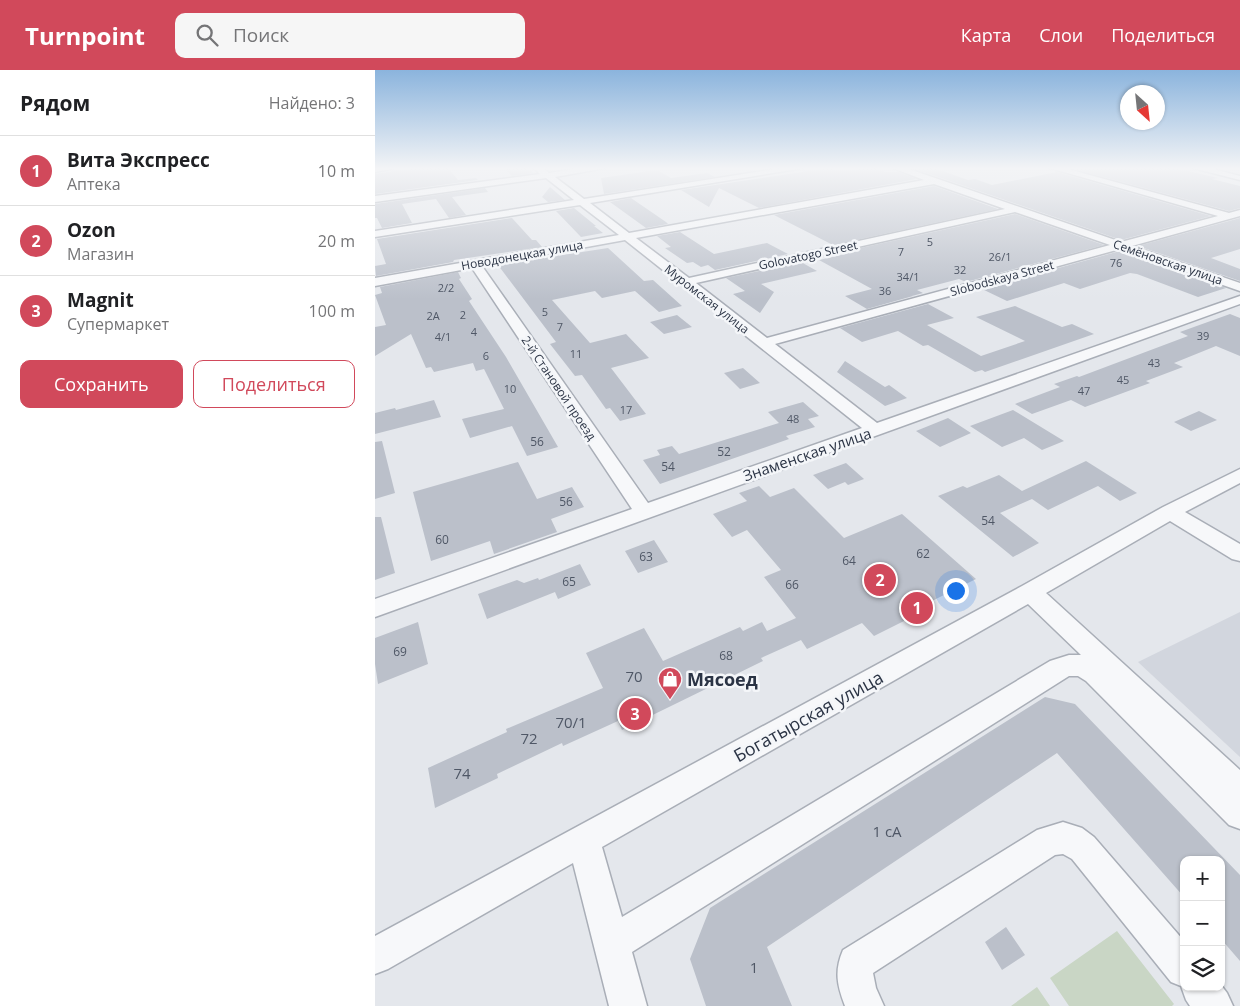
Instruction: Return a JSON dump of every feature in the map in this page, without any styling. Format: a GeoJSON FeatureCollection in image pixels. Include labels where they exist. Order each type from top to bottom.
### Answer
{"type":"FeatureCollection","features":[{"type":"Feature","properties":{"kind":"street"},"geometry":{"type":"LineString","coordinates":[[375,234],[519,212]]}},
{"type":"Feature","properties":{"kind":"street","name":"Муромская улица"},"geometry":{"type":"LineString","coordinates":[[595,212],[875,430]]}},
{"type":"Feature","properties":{"kind":"street","name":"Новодонецкая улица"},"geometry":{"type":"LineString","coordinates":[[375,282],[763,212]]}},
{"type":"Feature","properties":{"kind":"street","name":"Golovatogo Street"},"geometry":{"type":"LineString","coordinates":[[687,282],[1005,212]]}},
{"type":"Feature","properties":{"kind":"street","name":"Семёновская улица"},"geometry":{"type":"LineString","coordinates":[[1025,212],[1240,287]]}},
{"type":"Feature","properties":{"kind":"street","name":"Slobodskaya Street"},"geometry":{"type":"LineString","coordinates":[[764,343],[1234,214]]}},
{"type":"Feature","properties":{"kind":"street","name":"2-й Становой проезд"},"geometry":{"type":"LineString","coordinates":[[475,264],[644,512]]}},
{"type":"Feature","properties":{"kind":"street","name":"Знаменская улица"},"geometry":{"type":"LineString","coordinates":[[375,608],[1240,300]]}},
{"type":"Feature","properties":{"kind":"street","name":"Богатырская улица"},"geometry":{"type":"LineString","coordinates":[[375,956],[1030,592],[1170,512],[1240,475]]}},
{"type":"Feature","properties":{"kind":"street"},"geometry":{"type":"LineString","coordinates":[[1170,512],[1240,554]]}},
{"type":"Feature","properties":{"kind":"street"},"geometry":{"type":"LineString","coordinates":[[1030,592],[1240,790]]}},
{"type":"Feature","properties":{"kind":"street"},"geometry":{"type":"LineString","coordinates":[[611,944],[1051,673],[1071,664],[1085,666],[1095,673],[1240,814]]}},
{"type":"Feature","properties":{"kind":"street"},"geometry":{"type":"LineString","coordinates":[[865,1006],[853,976],[856,963],[1047,842],[1061,836],[1075,839],[1180,964]]}},
{"type":"Feature","properties":{"kind":"street"},"geometry":{"type":"LineString","coordinates":[[583,841],[628,1006]]}},
{"type":"Feature","properties":{"kind":"street"},"geometry":{"type":"LineString","coordinates":[[1202,991],[1214,1006]]}},
{"type":"Feature","properties":{"kind":"shaded area"},"geometry":{"type":"Polygon","coordinates":[[[1240,612],[1240,757],[1138,662],[1240,612]]]}},
{"type":"Feature","properties":{"kind":"green space"},"geometry":{"type":"Polygon","coordinates":[[[1117,931],[1174,1004],[1172,1006],[1069,1006],[1050,978],[1117,931]]]}},
{"type":"Feature","properties":{"kind":"green space"},"geometry":{"type":"Polygon","coordinates":[[[1037,987],[1050,1006],[1011,1006],[1037,987]]]}},
{"type":"Feature","properties":{"kind":"building"},"geometry":{"type":"Polygon","coordinates":[[[375,212],[406,212],[412,223],[382,228],[377,218],[375,218],[375,212]]]}},
{"type":"Feature","properties":{"kind":"building"},"geometry":{"type":"Polygon","coordinates":[[[445,212],[463,212],[466,215],[449,218],[445,212]]]}},
{"type":"Feature","properties":{"kind":"building"},"geometry":{"type":"Polygon","coordinates":[[[557,212],[578,212],[603,233],[581,237],[557,212]]]}},
{"type":"Feature","properties":{"kind":"building"},"geometry":{"type":"Polygon","coordinates":[[[623,212],[651,212],[668,224],[646,228],[623,212]]]}},
{"type":"Feature","properties":{"kind":"building"},"geometry":{"type":"Polygon","coordinates":[[[792,212],[986,212],[833,245],[774,215],[792,212]]]}},
{"type":"Feature","properties":{"kind":"building"},"geometry":{"type":"Polygon","coordinates":[[[1039,212],[1196,212],[1211,216],[1121,240],[1039,212]]]}},
{"type":"Feature","properties":{"kind":"building"},"geometry":{"type":"Polygon","coordinates":[[[1015,214],[1104,245],[966,282],[959,279],[917,290],[923,293],[867,309],[845,296],[872,289],[819,260],[850,253],[847,251],[1015,214]]]}},
{"type":"Feature","properties":{"kind":"building"},"geometry":{"type":"Polygon","coordinates":[[[512,218],[532,240],[536,240],[542,247],[454,260],[453,262],[376,276],[375,266],[386,264],[377,239],[512,218]]]}},
{"type":"Feature","properties":{"kind":"building"},"geometry":{"type":"Polygon","coordinates":[[[1240,218],[1240,249],[1211,258],[1240,269],[1240,281],[1138,246],[1240,218]]]}},
{"type":"Feature","properties":{"kind":"building"},"geometry":{"type":"Polygon","coordinates":[[[680,232],[714,254],[767,243],[788,254],[715,270],[708,265],[701,267],[693,262],[687,263],[665,248],[671,247],[657,236],[680,232]]]}},
{"type":"Feature","properties":{"kind":"building"},"geometry":{"type":"Polygon","coordinates":[[[608,248],[644,281],[653,280],[682,306],[659,312],[635,291],[602,298],[595,291],[552,300],[590,343],[626,334],[649,358],[611,368],[646,414],[620,421],[610,408],[606,409],[582,375],[575,376],[550,344],[556,342],[498,265],[608,248]]]}},
{"type":"Feature","properties":{"kind":"building"},"geometry":{"type":"Polygon","coordinates":[[[1120,251],[1226,288],[1198,297],[1130,273],[1080,289],[1064,283],[1007,301],[982,289],[1120,251]]]}},
{"type":"Feature","properties":{"kind":"building"},"geometry":{"type":"Polygon","coordinates":[[[801,262],[817,271],[761,284],[774,292],[760,313],[733,294],[745,291],[726,278],[801,262]]]}},
{"type":"Feature","properties":{"kind":"building"},"geometry":{"type":"Polygon","coordinates":[[[458,272],[461,278],[459,279],[472,299],[469,301],[506,357],[558,447],[527,456],[512,426],[470,438],[462,419],[504,409],[484,369],[476,371],[473,363],[434,372],[431,367],[426,368],[411,334],[375,356],[375,327],[386,325],[375,295],[382,293],[380,287],[458,272]]]}},
{"type":"Feature","properties":{"kind":"building"},"geometry":{"type":"Polygon","coordinates":[[[928,304],[954,318],[927,325],[981,356],[1025,341],[976,317],[1015,306],[1062,327],[1072,324],[1094,334],[985,372],[982,370],[975,372],[928,345],[923,346],[898,331],[862,342],[840,328],[928,304]]]}},
{"type":"Feature","properties":{"kind":"building"},"geometry":{"type":"Polygon","coordinates":[[[1230,314],[1240,318],[1240,356],[1216,346],[1174,363],[1183,367],[1146,381],[1150,383],[1085,407],[1071,400],[1032,414],[1015,404],[1060,387],[1054,384],[1077,376],[1079,377],[1188,336],[1180,332],[1230,314]]]}},
{"type":"Feature","properties":{"kind":"building"},"geometry":{"type":"Polygon","coordinates":[[[677,315],[692,327],[664,334],[650,322],[677,315]]]}},
{"type":"Feature","properties":{"kind":"building"},"geometry":{"type":"Polygon","coordinates":[[[845,361],[885,387],[889,385],[907,398],[885,406],[837,372],[845,361]]]}},
{"type":"Feature","properties":{"kind":"building"},"geometry":{"type":"Polygon","coordinates":[[[743,368],[760,383],[740,389],[724,373],[743,368]]]}},
{"type":"Feature","properties":{"kind":"building"},"geometry":{"type":"Polygon","coordinates":[[[434,400],[441,417],[375,434],[375,413],[395,408],[396,410],[434,400]]]}},
{"type":"Feature","properties":{"kind":"building"},"geometry":{"type":"Polygon","coordinates":[[[803,402],[819,416],[808,419],[815,427],[786,436],[789,439],[660,484],[643,460],[660,455],[657,450],[672,446],[679,454],[779,423],[768,412],[803,402]]]}},
{"type":"Feature","properties":{"kind":"building"},"geometry":{"type":"Polygon","coordinates":[[[1013,410],[1064,441],[1042,450],[1024,438],[1002,447],[970,426],[1013,410]]]}},
{"type":"Feature","properties":{"kind":"building"},"geometry":{"type":"Polygon","coordinates":[[[1199,411],[1217,420],[1191,431],[1174,422],[1199,411]]]}},
{"type":"Feature","properties":{"kind":"building"},"geometry":{"type":"Polygon","coordinates":[[[948,418],[971,433],[940,447],[916,431],[948,418]]]}},
{"type":"Feature","properties":{"kind":"building"},"geometry":{"type":"Polygon","coordinates":[[[382,441],[395,493],[375,499],[375,442],[382,441]]]}},
{"type":"Feature","properties":{"kind":"building"},"geometry":{"type":"Polygon","coordinates":[[[1086,461],[1137,493],[1120,501],[1098,486],[1048,510],[1032,499],[1000,513],[1039,543],[1013,557],[938,496],[963,486],[967,488],[999,475],[1022,491],[1086,461]]]}},
{"type":"Feature","properties":{"kind":"building"},"geometry":{"type":"Polygon","coordinates":[[[518,462],[537,499],[572,487],[584,507],[551,519],[557,532],[494,554],[490,541],[431,561],[413,492],[518,462]]]}},
{"type":"Feature","properties":{"kind":"building"},"geometry":{"type":"Polygon","coordinates":[[[846,463],[864,479],[848,485],[845,482],[828,489],[813,475],[846,463]]]}},
{"type":"Feature","properties":{"kind":"building"},"geometry":{"type":"Polygon","coordinates":[[[759,486],[770,497],[794,488],[844,538],[902,514],[976,579],[922,606],[926,610],[874,636],[862,623],[807,649],[801,640],[761,658],[763,661],[622,730],[618,721],[563,746],[562,743],[497,774],[498,778],[435,808],[428,768],[507,732],[506,729],[603,688],[586,653],[644,628],[663,661],[740,627],[743,631],[762,622],[767,631],[796,618],[764,577],[781,570],[747,530],[732,537],[713,514],[747,501],[739,493],[759,486]]]}},
{"type":"Feature","properties":{"kind":"building"},"geometry":{"type":"Polygon","coordinates":[[[375,517],[381,517],[395,573],[375,580],[375,517]]]}},
{"type":"Feature","properties":{"kind":"building"},"geometry":{"type":"Polygon","coordinates":[[[654,540],[668,562],[638,573],[625,551],[654,540]]]}},
{"type":"Feature","properties":{"kind":"building"},"geometry":{"type":"Polygon","coordinates":[[[580,564],[591,585],[558,599],[555,592],[487,619],[478,594],[517,580],[524,583],[538,578],[539,580],[580,564]]]}},
{"type":"Feature","properties":{"kind":"building"},"geometry":{"type":"Polygon","coordinates":[[[418,622],[428,664],[378,684],[375,664],[375,638],[418,622]]]}},
{"type":"Feature","properties":{"kind":"building"},"geometry":{"type":"Polygon","coordinates":[[[1045,697],[1075,704],[1222,856],[1180,856],[1180,892],[1057,753],[767,947],[792,1006],[706,1006],[690,959],[710,908],[1045,697]]]}},
{"type":"Feature","properties":{"kind":"building"},"geometry":{"type":"Polygon","coordinates":[[[1225,859],[1240,875],[1240,961],[1225,944],[1225,859]]]}},
{"type":"Feature","properties":{"kind":"building"},"geometry":{"type":"Polygon","coordinates":[[[1006,927],[1025,955],[1002,970],[985,942],[1006,927]]]}},
{"type":"Feature","properties":{"kind":"place","name":"Ozon"},"geometry":{"type":"Point","coordinates":[880,580]}},
{"type":"Feature","properties":{"kind":"place","name":"Вита Экспресс"},"geometry":{"type":"Point","coordinates":[917,608]}},
{"type":"Feature","properties":{"kind":"place","name":"Мясоед"},"geometry":{"type":"Point","coordinates":[670,700]}},
{"type":"Feature","properties":{"kind":"place","name":"Magnit"},"geometry":{"type":"Point","coordinates":[635,714]}}]}
